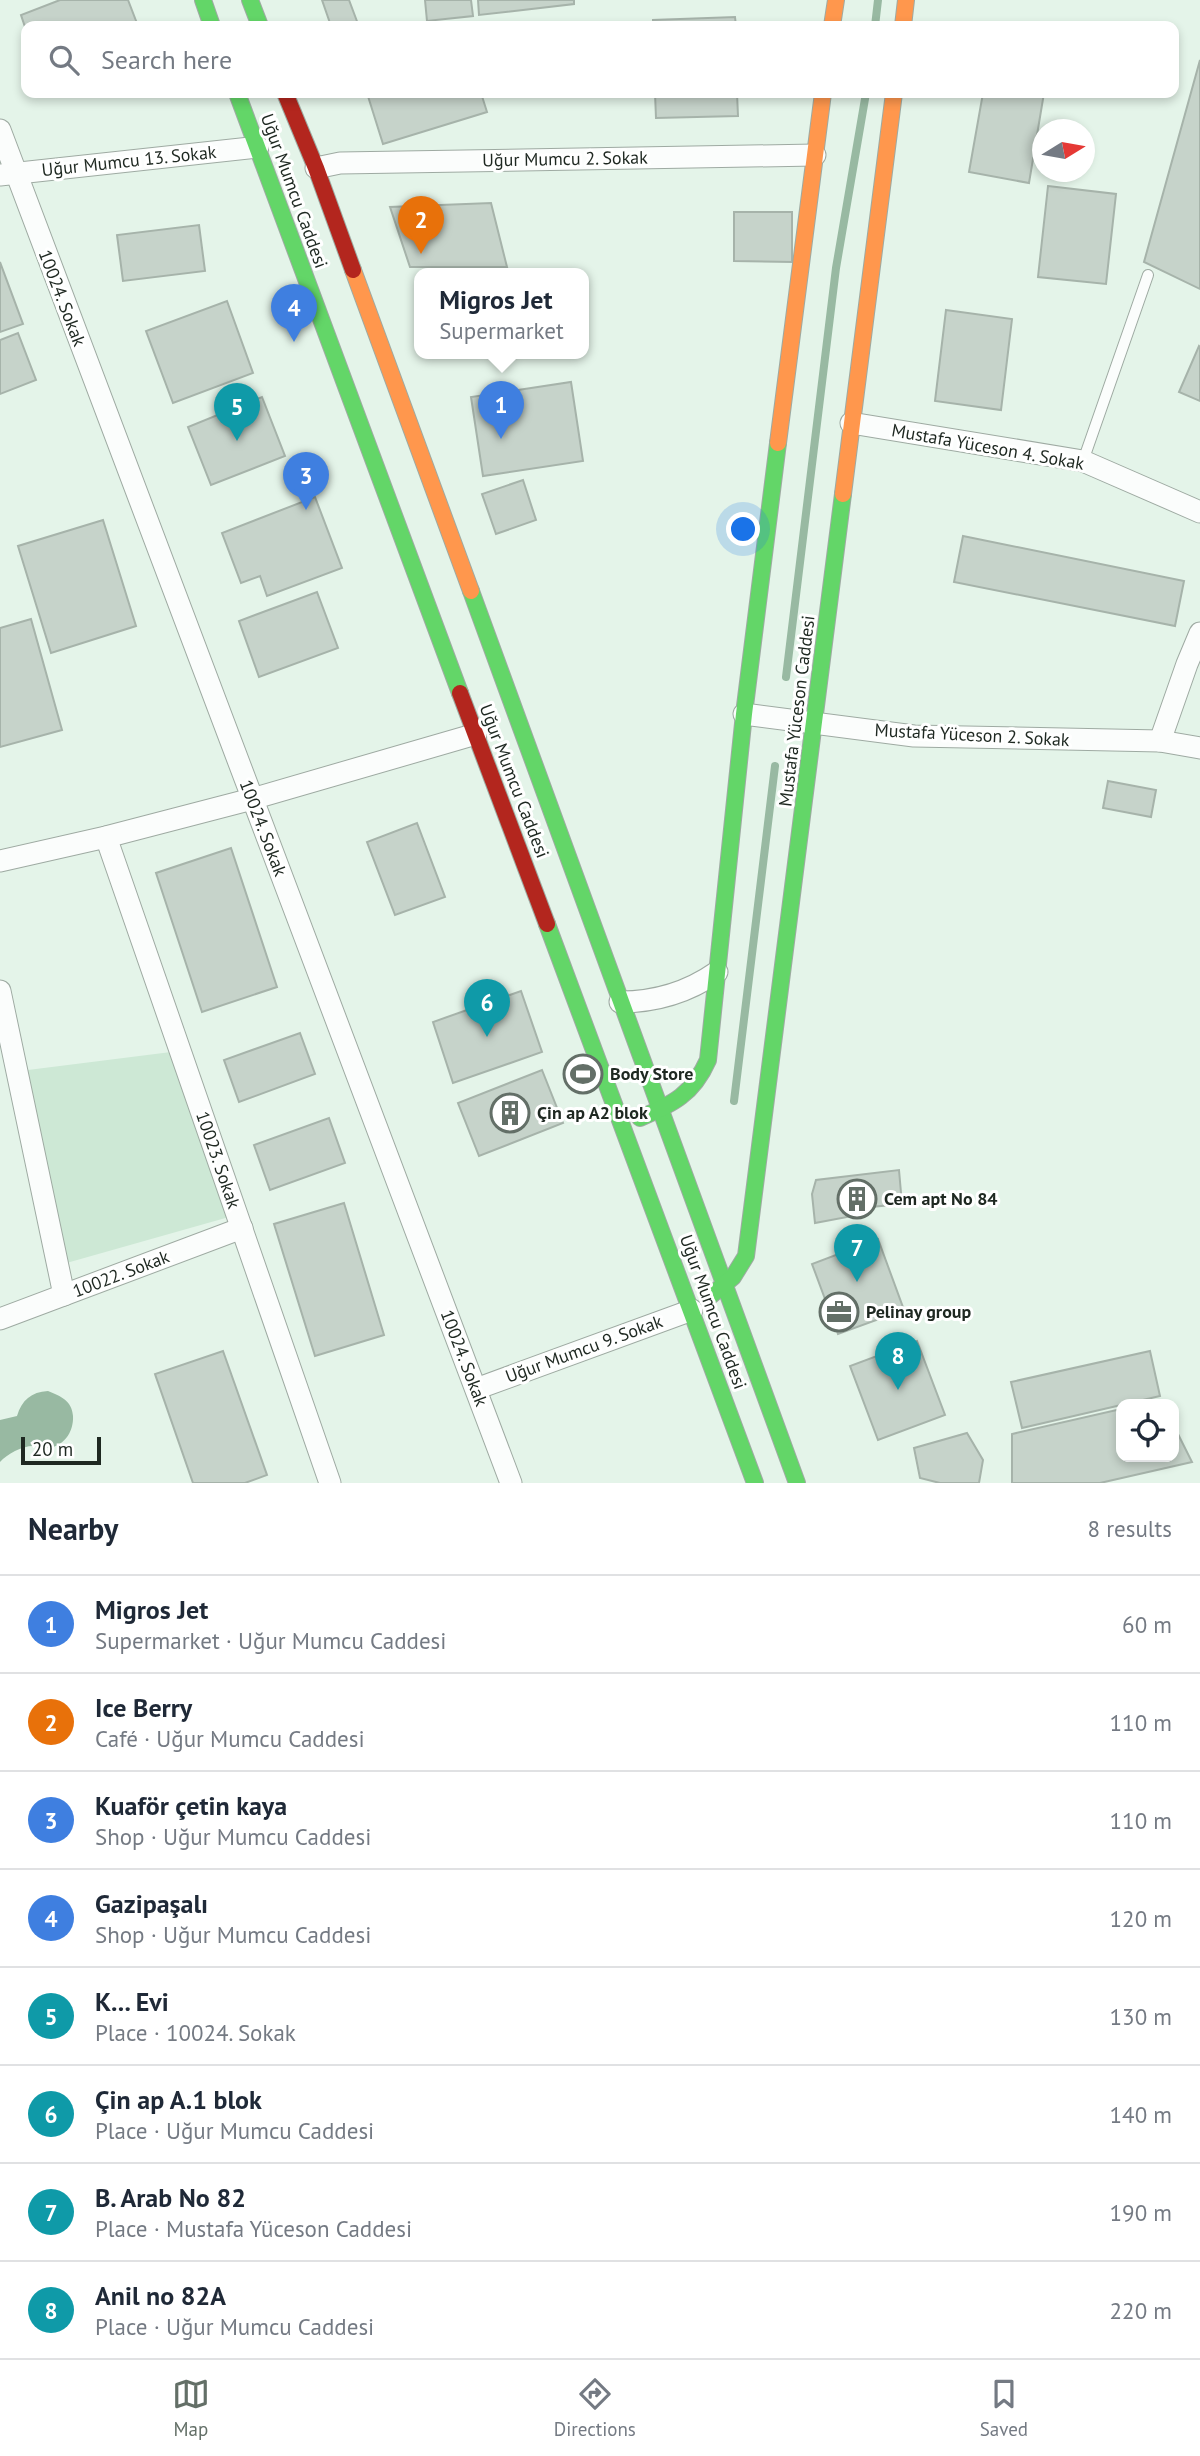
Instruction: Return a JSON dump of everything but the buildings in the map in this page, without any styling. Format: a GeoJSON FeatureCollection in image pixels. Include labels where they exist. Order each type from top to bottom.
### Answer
{"type":"FeatureCollection","features":[{"type":"Feature","properties":{"kind":"main road"},"geometry":{"type":"LineString","coordinates":[[202,0],[210,21]]}},
{"type":"Feature","properties":{"kind":"main road"},"geometry":{"type":"LineString","coordinates":[[250,0],[258,21]]}},
{"type":"Feature","properties":{"kind":"main road"},"geometry":{"type":"LineString","coordinates":[[833,21],[836,0]]}},
{"type":"Feature","properties":{"kind":"main road"},"geometry":{"type":"LineString","coordinates":[[904,21],[906,0]]}},
{"type":"Feature","properties":{"kind":"main road","name":"Uğur Mumcu Caddesi"},"geometry":{"type":"LineString","coordinates":[[239,98],[755,1483]]}},
{"type":"Feature","properties":{"kind":"main road","name":"Uğur Mumcu Caddesi"},"geometry":{"type":"LineString","coordinates":[[287,98],[316,168],[723,1287],[797,1483]]}},
{"type":"Feature","properties":{"kind":"main road"},"geometry":{"type":"LineString","coordinates":[[623,1125],[686,1095],[703,1073],[710,1046],[744,713],[822,98]]}},
{"type":"Feature","properties":{"kind":"main road","name":"Mustafa Yüceson Caddesi"},"geometry":{"type":"LineString","coordinates":[[692,1310],[723,1287],[746,1256],[893,98]]}},
{"type":"Feature","properties":{"kind":"street","name":"10024. Sokak"},"geometry":{"type":"LineString","coordinates":[[0,130],[8,174],[252,799],[511,1483]]}},
{"type":"Feature","properties":{"kind":"street","name":"Uğur Mumcu 13. Sokak"},"geometry":{"type":"LineString","coordinates":[[8,174],[258,147]]}},
{"type":"Feature","properties":{"kind":"street","name":"Uğur Mumcu 2. Sokak"},"geometry":{"type":"LineString","coordinates":[[316,168],[340,163],[815,155]]}},
{"type":"Feature","properties":{"kind":"street","name":"Mustafa Yüceson 4. Sokak"},"geometry":{"type":"LineString","coordinates":[[851,424],[1083,461],[1200,512]]}},
{"type":"Feature","properties":{"kind":"street"},"geometry":{"type":"LineString","coordinates":[[1160,741],[1186,664],[1200,633]]}},
{"type":"Feature","properties":{"kind":"street","name":"Mustafa Yüceson 2. Sokak"},"geometry":{"type":"LineString","coordinates":[[744,713],[914,736],[1160,741],[1200,748]]}},
{"type":"Feature","properties":{"kind":"street"},"geometry":{"type":"LineString","coordinates":[[0,861],[252,799],[475,734]]}},
{"type":"Feature","properties":{"kind":"street","name":"10023. Sokak"},"geometry":{"type":"LineString","coordinates":[[106,837],[330,1483]]}},
{"type":"Feature","properties":{"kind":"street"},"geometry":{"type":"LineString","coordinates":[[620,1002],[675,995],[717,972]]}},
{"type":"Feature","properties":{"kind":"street"},"geometry":{"type":"LineString","coordinates":[[0,991],[64,1295]]}},
{"type":"Feature","properties":{"kind":"street","name":"10022. Sokak"},"geometry":{"type":"LineString","coordinates":[[0,1319],[242,1228]]}},
{"type":"Feature","properties":{"kind":"street","name":"Uğur Mumcu 9. Sokak"},"geometry":{"type":"LineString","coordinates":[[476,1389],[692,1310]]}},
{"type":"Feature","properties":{"kind":"lane"},"geometry":{"type":"LineString","coordinates":[[1083,461],[1148,275]]}},
{"type":"Feature","properties":{"kind":"shaded area"},"geometry":{"type":"Polygon","coordinates":[[[171,1052],[229,1217],[63,1264],[20,1071],[171,1052]]]}},
{"type":"Feature","properties":{"kind":"shaded area"},"geometry":{"type":"Polygon","coordinates":[[[48,1391],[61,1397],[70,1406],[73,1422],[66,1439],[50,1448],[24,1447],[0,1462],[0,1420],[17,1416],[28,1398],[48,1391]]]}},
{"type":"Feature","properties":{"kind":"waterway"},"geometry":{"type":"LineString","coordinates":[[876,21],[878,0]]}},
{"type":"Feature","properties":{"kind":"waterway"},"geometry":{"type":"LineString","coordinates":[[786,677],[836,268],[865,98]]}},
{"type":"Feature","properties":{"kind":"waterway"},"geometry":{"type":"LineString","coordinates":[[734,1101],[775,766]]}},
{"type":"Feature","properties":{"kind":"traffic: fast"},"geometry":{"type":"LineString","coordinates":[[203,0],[210,21]]}},
{"type":"Feature","properties":{"kind":"traffic: fast"},"geometry":{"type":"LineString","coordinates":[[250,0],[258,21]]}},
{"type":"Feature","properties":{"kind":"traffic: fast"},"geometry":{"type":"LineString","coordinates":[[239,98],[460,693]]}},
{"type":"Feature","properties":{"kind":"traffic: fast"},"geometry":{"type":"LineString","coordinates":[[640,1118],[662,1108],[689,1090],[708,1060],[744,714],[778,443]]}},
{"type":"Feature","properties":{"kind":"traffic: fast"},"geometry":{"type":"LineString","coordinates":[[709,1297],[733,1277],[746,1256],[843,494]]}},
{"type":"Feature","properties":{"kind":"traffic: fast"},"geometry":{"type":"LineString","coordinates":[[471,591],[797,1483]]}},
{"type":"Feature","properties":{"kind":"traffic: fast"},"geometry":{"type":"LineString","coordinates":[[547,924],[755,1483]]}},
{"type":"Feature","properties":{"kind":"traffic: slow"},"geometry":{"type":"LineString","coordinates":[[833,21],[836,0]]}},
{"type":"Feature","properties":{"kind":"traffic: slow"},"geometry":{"type":"LineString","coordinates":[[904,21],[906,0]]}},
{"type":"Feature","properties":{"kind":"traffic: slow"},"geometry":{"type":"LineString","coordinates":[[778,443],[822,98]]}},
{"type":"Feature","properties":{"kind":"traffic: slow"},"geometry":{"type":"LineString","coordinates":[[843,494],[893,98]]}},
{"type":"Feature","properties":{"kind":"traffic: slow"},"geometry":{"type":"LineString","coordinates":[[353,270],[471,591]]}},
{"type":"Feature","properties":{"kind":"traffic: jam"},"geometry":{"type":"LineString","coordinates":[[287,98],[353,270]]}},
{"type":"Feature","properties":{"kind":"traffic: jam"},"geometry":{"type":"LineString","coordinates":[[460,693],[547,924]]}},
{"type":"Feature","properties":{"kind":"place","name":"Ice Berry"},"geometry":{"type":"Point","coordinates":[421,254]}},
{"type":"Feature","properties":{"kind":"place","name":"Gazipaşalı"},"geometry":{"type":"Point","coordinates":[294,342]}},
{"type":"Feature","properties":{"kind":"place","name":"Migros Jet"},"geometry":{"type":"Point","coordinates":[501,439]}},
{"type":"Feature","properties":{"kind":"place","name":"K... Evi"},"geometry":{"type":"Point","coordinates":[237,441]}},
{"type":"Feature","properties":{"kind":"place","name":"Kuaför çetin kaya"},"geometry":{"type":"Point","coordinates":[306,510]}},
{"type":"Feature","properties":{"kind":"place","name":"Çin ap A.1 blok"},"geometry":{"type":"Point","coordinates":[487,1037]}},
{"type":"Feature","properties":{"kind":"place","name":"Body Store"},"geometry":{"type":"Point","coordinates":[583,1074]}},
{"type":"Feature","properties":{"kind":"place","name":"Çin ap A2 blok"},"geometry":{"type":"Point","coordinates":[510,1113]}},
{"type":"Feature","properties":{"kind":"place","name":"Cem apt No 84"},"geometry":{"type":"Point","coordinates":[857,1199]}},
{"type":"Feature","properties":{"kind":"place","name":"B. Arab No 82"},"geometry":{"type":"Point","coordinates":[857,1282]}},
{"type":"Feature","properties":{"kind":"place","name":"Pelinay group"},"geometry":{"type":"Point","coordinates":[839,1312]}},
{"type":"Feature","properties":{"kind":"place","name":"Anil no 82A"},"geometry":{"type":"Point","coordinates":[898,1390]}}]}
